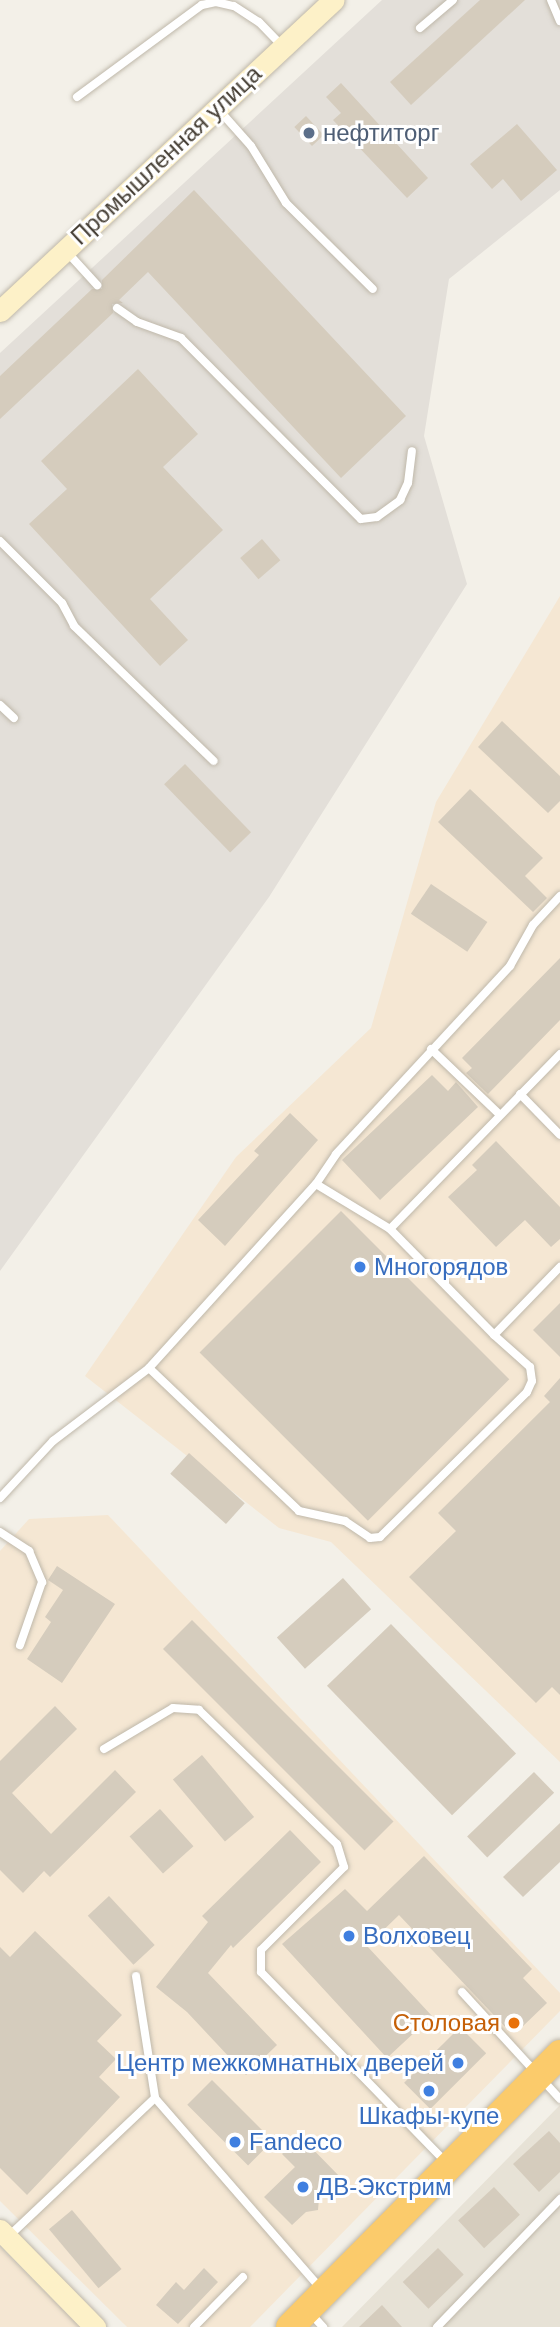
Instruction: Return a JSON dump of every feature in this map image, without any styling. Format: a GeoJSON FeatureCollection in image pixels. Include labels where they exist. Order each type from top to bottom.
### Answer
{"type":"FeatureCollection","features":[{"type":"Feature","properties":{"kind":"highway"},"geometry":{"type":"LineString","coordinates":[[311,2314],[560,2054]]}},
{"type":"Feature","properties":{"kind":"street","name":"Промышленная улица"},"geometry":{"type":"LineString","coordinates":[[0,311],[332,0]]}},
{"type":"Feature","properties":{"kind":"street"},"geometry":{"type":"LineString","coordinates":[[4,2234],[95,2327]]}},
{"type":"Feature","properties":{"kind":"lane"},"geometry":{"type":"LineString","coordinates":[[420,28],[453,0]]}},
{"type":"Feature","properties":{"kind":"lane"},"geometry":{"type":"LineString","coordinates":[[551,0],[560,21]]}},
{"type":"Feature","properties":{"kind":"lane"},"geometry":{"type":"LineString","coordinates":[[78,97],[202,5],[216,2],[233,6],[258,22],[283,47]]}},
{"type":"Feature","properties":{"kind":"lane"},"geometry":{"type":"LineString","coordinates":[[217,108],[251,146],[286,203],[373,289]]}},
{"type":"Feature","properties":{"kind":"lane"},"geometry":{"type":"LineString","coordinates":[[65,250],[97,285]]}},
{"type":"Feature","properties":{"kind":"lane"},"geometry":{"type":"LineString","coordinates":[[117,308],[137,322],[181,338],[341,504],[361,519],[377,517],[401,500],[408,483],[412,452]]}},
{"type":"Feature","properties":{"kind":"lane"},"geometry":{"type":"LineString","coordinates":[[0,541],[62,603],[74,626],[214,761]]}},
{"type":"Feature","properties":{"kind":"lane"},"geometry":{"type":"LineString","coordinates":[[0,705],[13,718]]}},
{"type":"Feature","properties":{"kind":"lane"},"geometry":{"type":"LineString","coordinates":[[0,1498],[53,1441],[149,1367],[316,1184],[336,1154],[510,966],[533,925],[560,896]]}},
{"type":"Feature","properties":{"kind":"lane"},"geometry":{"type":"LineString","coordinates":[[431,1049],[500,1115]]}},
{"type":"Feature","properties":{"kind":"lane"},"geometry":{"type":"LineString","coordinates":[[390,1229],[560,1054]]}},
{"type":"Feature","properties":{"kind":"lane"},"geometry":{"type":"LineString","coordinates":[[520,1094],[560,1135]]}},
{"type":"Feature","properties":{"kind":"lane"},"geometry":{"type":"LineString","coordinates":[[149,1367],[299,1511],[345,1521],[370,1538],[389,1530],[527,1392],[532,1381],[530,1367],[494,1335],[390,1229],[316,1184]]}},
{"type":"Feature","properties":{"kind":"lane"},"geometry":{"type":"LineString","coordinates":[[494,1335],[560,1267]]}},
{"type":"Feature","properties":{"kind":"lane"},"geometry":{"type":"LineString","coordinates":[[0,1532],[29,1551],[41,1582],[20,1645]]}},
{"type":"Feature","properties":{"kind":"lane"},"geometry":{"type":"LineString","coordinates":[[104,1749],[173,1708],[199,1710],[337,1844],[344,1867],[261,1950],[261,1972],[451,2166]]}},
{"type":"Feature","properties":{"kind":"lane"},"geometry":{"type":"LineString","coordinates":[[136,1976],[155,2098],[311,2314]]}},
{"type":"Feature","properties":{"kind":"lane"},"geometry":{"type":"LineString","coordinates":[[462,1992],[560,2099]]}},
{"type":"Feature","properties":{"kind":"lane"},"geometry":{"type":"LineString","coordinates":[[4,2234],[155,2098]]}},
{"type":"Feature","properties":{"kind":"lane"},"geometry":{"type":"LineString","coordinates":[[437,2327],[560,2199]]}},
{"type":"Feature","properties":{"kind":"lane"},"geometry":{"type":"LineString","coordinates":[[194,2327],[243,2277]]}},
{"type":"Feature","properties":{"kind":"shaded area"},"geometry":{"type":"Polygon","coordinates":[[[382,0],[560,0],[560,190],[449,279],[424,436],[467,584],[269,897],[0,1271],[0,353],[382,0]]]}},
{"type":"Feature","properties":{"kind":"shaded area","name":"Многорядов"},"geometry":{"type":"Polygon","coordinates":[[[560,596],[560,1762],[331,1542],[279,1528],[85,1376],[236,1157],[371,1028],[436,802],[560,596]]]}},
{"type":"Feature","properties":{"kind":"shaded area"},"geometry":{"type":"Polygon","coordinates":[[[108,1515],[560,1993],[560,2011],[250,2327],[127,2327],[0,2201],[0,1551],[29,1519],[108,1515]]]}},
{"type":"Feature","properties":{"kind":"shaded area"},"geometry":{"type":"Polygon","coordinates":[[[560,2105],[560,2327],[342,2327],[560,2105]]]}},
{"type":"Feature","properties":{"kind":"shaded area"},"geometry":{"type":"Polygon","coordinates":[[[0,2247],[80,2327],[0,2327],[0,2247]]]}},
{"type":"Feature","properties":{"kind":"building"},"geometry":{"type":"Polygon","coordinates":[[[480,0],[525,0],[411,105],[390,82],[480,0]]]}},
{"type":"Feature","properties":{"kind":"building"},"geometry":{"type":"Polygon","coordinates":[[[341,83],[428,178],[407,198],[333,120],[341,113],[326,97],[341,83]]]}},
{"type":"Feature","properties":{"kind":"building"},"geometry":{"type":"Polygon","coordinates":[[[306,116],[324,135],[312,146],[294,127],[306,116]]]}},
{"type":"Feature","properties":{"kind":"building"},"geometry":{"type":"Polygon","coordinates":[[[517,124],[557,170],[521,201],[503,179],[492,189],[470,164],[517,124]]]}},
{"type":"Feature","properties":{"kind":"building"},"geometry":{"type":"Polygon","coordinates":[[[194,190],[406,416],[341,478],[148,272],[119,300],[123,303],[112,304],[113,313],[0,419],[0,376],[92,289],[102,289],[102,280],[194,190]]]}},
{"type":"Feature","properties":{"kind":"building"},"geometry":{"type":"Polygon","coordinates":[[[138,369],[198,434],[163,467],[223,530],[150,599],[188,640],[160,666],[29,524],[67,489],[41,461],[138,369]]]}},
{"type":"Feature","properties":{"kind":"building"},"geometry":{"type":"Polygon","coordinates":[[[262,539],[280,560],[258,579],[240,558],[262,539]]]}},
{"type":"Feature","properties":{"kind":"building"},"geometry":{"type":"Polygon","coordinates":[[[502,721],[560,776],[560,801],[548,813],[478,747],[502,721]]]}},
{"type":"Feature","properties":{"kind":"building"},"geometry":{"type":"Polygon","coordinates":[[[185,764],[251,832],[230,852],[164,784],[185,764]]]}},
{"type":"Feature","properties":{"kind":"building"},"geometry":{"type":"Polygon","coordinates":[[[470,789],[543,858],[525,876],[547,898],[533,912],[438,822],[470,789]]]}},
{"type":"Feature","properties":{"kind":"building"},"geometry":{"type":"Polygon","coordinates":[[[431,884],[487,922],[467,952],[411,914],[431,884]]]}},
{"type":"Feature","properties":{"kind":"building"},"geometry":{"type":"Polygon","coordinates":[[[560,958],[560,1020],[488,1094],[466,1073],[472,1068],[462,1058],[560,958]]]}},
{"type":"Feature","properties":{"kind":"building"},"geometry":{"type":"Polygon","coordinates":[[[432,1075],[448,1091],[456,1082],[478,1107],[380,1200],[342,1160],[432,1075]]]}},
{"type":"Feature","properties":{"kind":"building"},"geometry":{"type":"Polygon","coordinates":[[[290,1113],[318,1140],[225,1246],[198,1220],[259,1155],[254,1151],[290,1113]]]}},
{"type":"Feature","properties":{"kind":"building"},"geometry":{"type":"Polygon","coordinates":[[[496,1141],[560,1207],[560,1239],[551,1247],[525,1220],[496,1247],[448,1197],[477,1170],[472,1165],[496,1141]]]}},
{"type":"Feature","properties":{"kind":"building"},"geometry":{"type":"Polygon","coordinates":[[[341,1211],[509,1379],[368,1521],[200,1352],[341,1211]]]}},
{"type":"Feature","properties":{"kind":"building"},"geometry":{"type":"Polygon","coordinates":[[[560,1303],[560,1357],[533,1330],[560,1303]]]}},
{"type":"Feature","properties":{"kind":"building"},"geometry":{"type":"Polygon","coordinates":[[[560,1378],[560,1695],[552,1687],[536,1703],[409,1577],[456,1531],[438,1513],[550,1402],[544,1396],[560,1378]]]}},
{"type":"Feature","properties":{"kind":"building"},"geometry":{"type":"Polygon","coordinates":[[[189,1453],[245,1503],[226,1524],[170,1474],[189,1453]]]}},
{"type":"Feature","properties":{"kind":"building"},"geometry":{"type":"Polygon","coordinates":[[[57,1566],[115,1604],[62,1683],[27,1659],[51,1622],[45,1617],[63,1590],[48,1580],[57,1566]]]}},
{"type":"Feature","properties":{"kind":"building"},"geometry":{"type":"Polygon","coordinates":[[[343,1578],[371,1609],[305,1669],[277,1638],[343,1578]]]}},
{"type":"Feature","properties":{"kind":"building"},"geometry":{"type":"Polygon","coordinates":[[[192,1620],[394,1822],[365,1851],[163,1649],[192,1620]]]}},
{"type":"Feature","properties":{"kind":"building"},"geometry":{"type":"Polygon","coordinates":[[[391,1624],[516,1753],[452,1815],[327,1686],[391,1624]]]}},
{"type":"Feature","properties":{"kind":"building"},"geometry":{"type":"Polygon","coordinates":[[[55,1706],[77,1729],[12,1793],[51,1834],[115,1770],[136,1792],[50,1877],[44,1871],[23,1893],[0,1870],[0,1761],[55,1706]]]}},
{"type":"Feature","properties":{"kind":"building"},"geometry":{"type":"Polygon","coordinates":[[[202,1755],[254,1817],[225,1841],[173,1779],[202,1755]]]}},
{"type":"Feature","properties":{"kind":"building"},"geometry":{"type":"Polygon","coordinates":[[[534,1772],[554,1793],[487,1857],[467,1837],[534,1772]]]}},
{"type":"Feature","properties":{"kind":"building"},"geometry":{"type":"Polygon","coordinates":[[[160,1809],[193,1846],[163,1874],[130,1836],[160,1809]]]}},
{"type":"Feature","properties":{"kind":"building"},"geometry":{"type":"Polygon","coordinates":[[[560,1823],[560,1862],[523,1897],[503,1877],[560,1823]]]}},
{"type":"Feature","properties":{"kind":"building"},"geometry":{"type":"Polygon","coordinates":[[[290,1830],[321,1862],[233,1948],[231,1945],[208,1973],[277,2045],[246,2075],[187,2012],[156,1987],[208,1922],[202,1916],[290,1830]]]}},
{"type":"Feature","properties":{"kind":"building"},"geometry":{"type":"Polygon","coordinates":[[[424,1856],[532,1969],[523,1978],[547,2003],[521,2028],[507,2029],[399,1915],[367,1946],[432,2016],[387,2058],[282,1944],[345,1889],[367,1911],[424,1856]]]}},
{"type":"Feature","properties":{"kind":"building"},"geometry":{"type":"Polygon","coordinates":[[[109,1896],[155,1945],[133,1965],[88,1916],[109,1896]]]}},
{"type":"Feature","properties":{"kind":"building"},"geometry":{"type":"Polygon","coordinates":[[[35,1931],[122,2015],[97,2041],[116,2059],[99,2077],[120,2097],[27,2195],[0,2168],[0,1947],[10,1957],[35,1931]]]}},
{"type":"Feature","properties":{"kind":"building"},"geometry":{"type":"Polygon","coordinates":[[[460,2027],[486,2053],[430,2109],[404,2083],[460,2027]]]}},
{"type":"Feature","properties":{"kind":"building"},"geometry":{"type":"Polygon","coordinates":[[[212,2080],[273,2141],[248,2166],[187,2105],[212,2080]]]}},
{"type":"Feature","properties":{"kind":"building"},"geometry":{"type":"Polygon","coordinates":[[[549,2131],[560,2143],[560,2172],[539,2192],[513,2164],[549,2131]]]}},
{"type":"Feature","properties":{"kind":"building","name":"ДВ-Экстрим"},"geometry":{"type":"Polygon","coordinates":[[[300,2136],[341,2178],[319,2199],[318,2210],[306,2212],[292,2225],[264,2197],[295,2167],[282,2154],[300,2136]]]}},
{"type":"Feature","properties":{"kind":"building"},"geometry":{"type":"Polygon","coordinates":[[[494,2187],[520,2215],[484,2248],[458,2220],[494,2187]]]}},
{"type":"Feature","properties":{"kind":"building"},"geometry":{"type":"Polygon","coordinates":[[[72,2210],[121,2269],[99,2288],[49,2229],[72,2210]]]}},
{"type":"Feature","properties":{"kind":"building"},"geometry":{"type":"Polygon","coordinates":[[[438,2248],[464,2275],[428,2309],[403,2282],[438,2248]]]}},
{"type":"Feature","properties":{"kind":"building"},"geometry":{"type":"Polygon","coordinates":[[[204,2268],[218,2282],[178,2324],[156,2305],[176,2282],[184,2290],[204,2268]]]}},
{"type":"Feature","properties":{"kind":"building"},"geometry":{"type":"Polygon","coordinates":[[[382,2305],[402,2327],[359,2327],[382,2305]]]}},
{"type":"Feature","properties":{"kind":"place","name":"нефтиторг"},"geometry":{"type":"Point","coordinates":[309,133]}},
{"type":"Feature","properties":{"kind":"place","name":"Многорядов"},"geometry":{"type":"Point","coordinates":[360,1267]}},
{"type":"Feature","properties":{"kind":"place","name":"Волховец"},"geometry":{"type":"Point","coordinates":[349,1936]}},
{"type":"Feature","properties":{"kind":"place","name":"Столовая"},"geometry":{"type":"Point","coordinates":[514,2023]}},
{"type":"Feature","properties":{"kind":"place","name":"Центр межкомнатных дверей"},"geometry":{"type":"Point","coordinates":[458,2063]}},
{"type":"Feature","properties":{"kind":"place","name":"Шкафы-купе"},"geometry":{"type":"Point","coordinates":[429,2091]}},
{"type":"Feature","properties":{"kind":"place","name":"Fandeco"},"geometry":{"type":"Point","coordinates":[235,2142]}},
{"type":"Feature","properties":{"kind":"place","name":"ДВ-Экстрим"},"geometry":{"type":"Point","coordinates":[303,2187]}}]}
